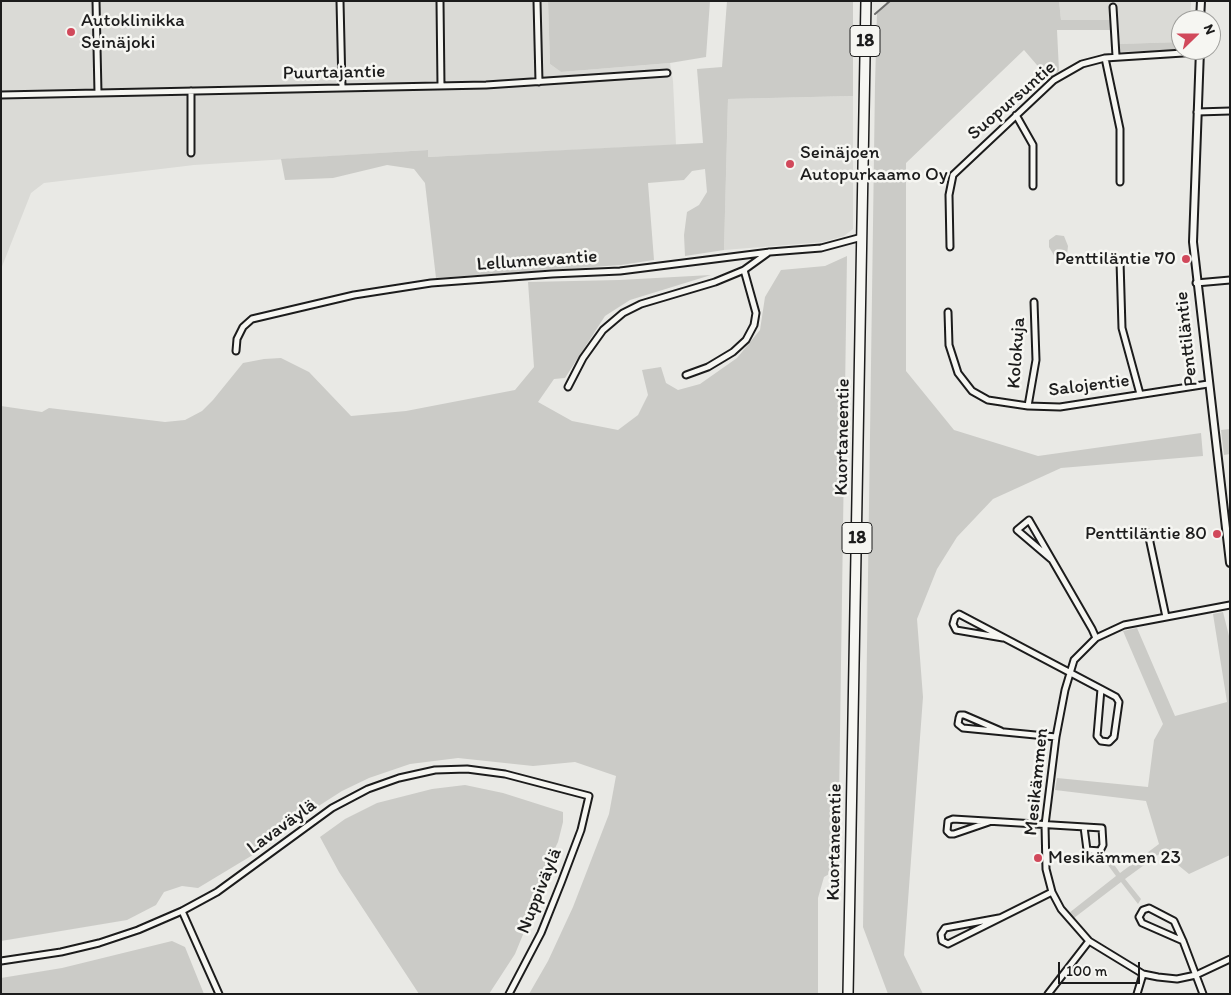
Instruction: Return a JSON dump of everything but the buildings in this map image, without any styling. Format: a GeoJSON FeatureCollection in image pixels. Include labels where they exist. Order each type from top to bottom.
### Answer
{"type":"FeatureCollection","features":[{"type":"Feature","properties":{"kind":"highway","name":"Kuortaneentie"},"geometry":{"type":"LineString","coordinates":[[848,994],[866,1]]}},
{"type":"Feature","properties":{"kind":"street"},"geometry":{"type":"LineString","coordinates":[[96,1],[98,93]]}},
{"type":"Feature","properties":{"kind":"street"},"geometry":{"type":"LineString","coordinates":[[340,1],[342,87]]}},
{"type":"Feature","properties":{"kind":"street"},"geometry":{"type":"LineString","coordinates":[[440,1],[441,86]]}},
{"type":"Feature","properties":{"kind":"street"},"geometry":{"type":"LineString","coordinates":[[537,1],[539,82]]}},
{"type":"Feature","properties":{"kind":"street"},"geometry":{"type":"LineString","coordinates":[[1113,7],[1116,56]]}},
{"type":"Feature","properties":{"kind":"street","name":"Suopursuntie"},"geometry":{"type":"LineString","coordinates":[[950,247],[949,195],[954,175],[1054,80],[1068,71],[1105,58],[1171,53]]}},
{"type":"Feature","properties":{"kind":"street"},"geometry":{"type":"LineString","coordinates":[[1105,58],[1120,129],[1120,182]]}},
{"type":"Feature","properties":{"kind":"street","name":"Penttiläntie"},"geometry":{"type":"LineString","coordinates":[[1200,60],[1193,242],[1196,283],[1230,563]]}},
{"type":"Feature","properties":{"kind":"street","name":"Puurtajantie"},"geometry":{"type":"LineString","coordinates":[[1,95],[441,86],[539,82],[667,73]]}},
{"type":"Feature","properties":{"kind":"street"},"geometry":{"type":"LineString","coordinates":[[191,91],[191,154]]}},
{"type":"Feature","properties":{"kind":"street"},"geometry":{"type":"LineString","coordinates":[[1198,112],[1230,111]]}},
{"type":"Feature","properties":{"kind":"street"},"geometry":{"type":"LineString","coordinates":[[1016,115],[1033,145],[1034,186]]}},
{"type":"Feature","properties":{"kind":"street","name":"Lellunnevantie"},"geometry":{"type":"LineString","coordinates":[[236,351],[237,339],[243,327],[252,319],[354,295],[431,283],[620,271],[770,252],[821,248],[862,237]]}},
{"type":"Feature","properties":{"kind":"street"},"geometry":{"type":"LineString","coordinates":[[568,387],[583,358],[603,330],[623,313],[642,304],[715,282],[744,270],[770,252]]}},
{"type":"Feature","properties":{"kind":"street"},"geometry":{"type":"LineString","coordinates":[[1120,261],[1122,328],[1140,394]]}},
{"type":"Feature","properties":{"kind":"street"},"geometry":{"type":"LineString","coordinates":[[686,375],[708,367],[733,352],[746,340],[754,325],[756,313],[744,270]]}},
{"type":"Feature","properties":{"kind":"street"},"geometry":{"type":"LineString","coordinates":[[1196,283],[1230,280]]}},
{"type":"Feature","properties":{"kind":"street","name":"Kolokuja"},"geometry":{"type":"LineString","coordinates":[[1028,406],[1036,360],[1034,302]]}},
{"type":"Feature","properties":{"kind":"street","name":"Salojentie"},"geometry":{"type":"LineString","coordinates":[[948,312],[952,358],[965,383],[972,391],[988,400],[1028,406],[1060,407],[1208,384]]}},
{"type":"Feature","properties":{"kind":"street"},"geometry":{"type":"LineString","coordinates":[[1051,560],[1017,530],[1029,520],[1096,638]]}},
{"type":"Feature","properties":{"kind":"street"},"geometry":{"type":"LineString","coordinates":[[1148,533],[1166,617]]}},
{"type":"Feature","properties":{"kind":"street","name":"Mesikämmen"},"geometry":{"type":"LineString","coordinates":[[1230,605],[1124,625],[1096,638],[1074,660],[1056,738],[1045,825],[1046,869],[1052,892],[1061,910],[1089,941],[1143,974],[1177,979],[1196,975],[1230,959]]}},
{"type":"Feature","properties":{"kind":"street"},"geometry":{"type":"LineString","coordinates":[[1003,638],[956,630],[953,624],[955,616],[959,614],[1003,638],[1070,672],[1116,697],[1118,702],[1114,737],[1109,742],[1101,741],[1097,736],[1101,689]]}},
{"type":"Feature","properties":{"kind":"street"},"geometry":{"type":"LineString","coordinates":[[1001,731],[960,715],[958,724],[963,728],[1056,738]]}},
{"type":"Feature","properties":{"kind":"street","name":"Lavaväylä"},"geometry":{"type":"LineString","coordinates":[[1,961],[26,959],[100,943],[138,930],[182,911],[217,892],[332,808],[368,789],[399,778],[435,770],[467,769],[505,774],[589,796]]}},
{"type":"Feature","properties":{"kind":"street","name":"Nuppiväylä"},"geometry":{"type":"LineString","coordinates":[[509,994],[541,933],[558,891],[581,830],[589,796]]}},
{"type":"Feature","properties":{"kind":"street"},"geometry":{"type":"LineString","coordinates":[[989,822],[954,834],[950,834],[947,831],[948,820],[953,820],[989,822],[1084,827],[1102,828],[1103,845],[1100,851],[1087,850],[1084,827]]}},
{"type":"Feature","properties":{"kind":"street"},"geometry":{"type":"LineString","coordinates":[[999,918],[945,928],[941,934],[942,941],[948,944],[1052,892]]}},
{"type":"Feature","properties":{"kind":"street"},"geometry":{"type":"LineString","coordinates":[[1183,941],[1142,923],[1139,917],[1143,910],[1149,908],[1172,918],[1183,941],[1203,994]]}},
{"type":"Feature","properties":{"kind":"street"},"geometry":{"type":"LineString","coordinates":[[182,911],[219,994]]}},
{"type":"Feature","properties":{"kind":"street"},"geometry":{"type":"LineString","coordinates":[[1048,994],[1089,941]]}},
{"type":"Feature","properties":{"kind":"street"},"geometry":{"type":"LineString","coordinates":[[1136,994],[1143,974]]}},
{"type":"Feature","properties":{"kind":"shaded area"},"geometry":{"type":"Polygon","coordinates":[[[1,1],[548,1],[550,64],[561,72],[670,63],[673,81],[676,145],[428,157],[427,150],[194,165],[44,183],[31,193],[1,269],[1,1]]]}},
{"type":"Feature","properties":{"kind":"shaded area"},"geometry":{"type":"Polygon","coordinates":[[[548,1],[710,1],[706,57],[670,63],[561,72],[550,64],[548,1]]]}},
{"type":"Feature","properties":{"kind":"shaded area"},"geometry":{"type":"Polygon","coordinates":[[[727,1],[853,1],[853,96],[728,99],[724,250],[685,256],[684,235],[687,212],[699,205],[707,192],[705,169],[692,171],[684,180],[648,183],[654,260],[621,265],[436,278],[425,183],[414,169],[387,165],[333,178],[285,180],[281,159],[428,150],[428,157],[703,143],[697,69],[722,67],[727,1]]]}},
{"type":"Feature","properties":{"kind":"shaded area"},"geometry":{"type":"Polygon","coordinates":[[[886,1],[1059,1],[1061,20],[1111,20],[1112,30],[1057,30],[1059,71],[1049,79],[1024,50],[906,163],[906,371],[954,430],[1038,456],[1201,433],[1203,456],[1061,468],[993,499],[957,537],[937,569],[917,619],[923,697],[904,955],[923,994],[888,994],[863,927],[875,84],[877,13],[886,4],[886,1]]]}},
{"type":"Feature","properties":{"kind":"shaded area"},"geometry":{"type":"Polygon","coordinates":[[[1059,1],[1191,1],[1191,10],[1171,10],[1171,42],[1119,44],[1117,20],[1061,20],[1059,1]]]}},
{"type":"Feature","properties":{"kind":"shaded area"},"geometry":{"type":"Polygon","coordinates":[[[1171,42],[1171,50],[1120,52],[1119,44],[1171,42]]]}},
{"type":"Feature","properties":{"kind":"shaded area","name":"Seinäjoen Autopurkaamo Oy"},"geometry":{"type":"Polygon","coordinates":[[[853,96],[853,229],[844,236],[823,242],[724,250],[728,99],[853,96]]]}},
{"type":"Feature","properties":{"kind":"shaded area"},"geometry":{"type":"Polygon","coordinates":[[[1056,235],[1064,236],[1068,246],[1067,255],[1062,261],[1055,257],[1049,247],[1049,240],[1056,235]]]}},
{"type":"Feature","properties":{"kind":"shaded area"},"geometry":{"type":"Polygon","coordinates":[[[847,256],[838,869],[824,877],[818,898],[818,994],[529,994],[548,961],[573,907],[609,814],[616,776],[575,762],[533,766],[458,758],[410,764],[369,778],[342,791],[317,807],[266,847],[198,888],[182,886],[164,892],[156,905],[127,920],[1,941],[1,406],[42,412],[49,408],[165,422],[185,420],[202,411],[243,363],[281,358],[309,372],[351,416],[406,411],[515,390],[534,367],[528,282],[711,275],[630,300],[605,316],[565,378],[554,379],[538,402],[572,421],[618,430],[638,415],[648,395],[642,370],[661,367],[666,383],[678,390],[700,384],[737,358],[760,330],[765,297],[781,270],[825,266],[847,256]]]}},
{"type":"Feature","properties":{"kind":"shaded area"},"geometry":{"type":"Polygon","coordinates":[[[1230,429],[1230,454],[1224,455],[1221,430],[1230,429]]]}},
{"type":"Feature","properties":{"kind":"shaded area"},"geometry":{"type":"Polygon","coordinates":[[[1223,612],[1230,640],[1230,855],[1189,874],[1162,852],[1125,879],[1141,899],[1138,904],[1121,882],[1074,918],[1069,913],[1116,876],[1102,857],[1108,856],[1120,873],[1159,844],[1146,801],[1055,790],[1057,778],[1148,787],[1154,740],[1163,724],[1123,631],[1137,628],[1175,716],[1227,702],[1213,614],[1223,612]]]}},
{"type":"Feature","properties":{"kind":"shaded area"},"geometry":{"type":"Polygon","coordinates":[[[465,785],[503,793],[563,812],[563,822],[558,842],[546,867],[538,898],[515,954],[489,994],[419,994],[339,872],[320,837],[345,819],[377,803],[432,789],[465,785]]]}},
{"type":"Feature","properties":{"kind":"shaded area"},"geometry":{"type":"Polygon","coordinates":[[[172,941],[185,947],[204,994],[1,994],[1,978],[62,968],[172,941]]]}},
{"type":"Feature","properties":{"kind":"waterway"},"geometry":{"type":"LineString","coordinates":[[875,14],[890,1]]}},
{"type":"Feature","properties":{"kind":"place","name":"Autoklinikka Seinäjoki"},"geometry":{"type":"Point","coordinates":[71,32]}},
{"type":"Feature","properties":{"kind":"place","name":"Seinäjoen Autopurkaamo Oy"},"geometry":{"type":"Point","coordinates":[790,164]}},
{"type":"Feature","properties":{"kind":"place","name":"Penttiläntie 70"},"geometry":{"type":"Point","coordinates":[1186,259]}},
{"type":"Feature","properties":{"kind":"place","name":"Penttiläntie 80"},"geometry":{"type":"Point","coordinates":[1217,534]}},
{"type":"Feature","properties":{"kind":"place","name":"Mesikämmen 23"},"geometry":{"type":"Point","coordinates":[1038,858]}}]}
